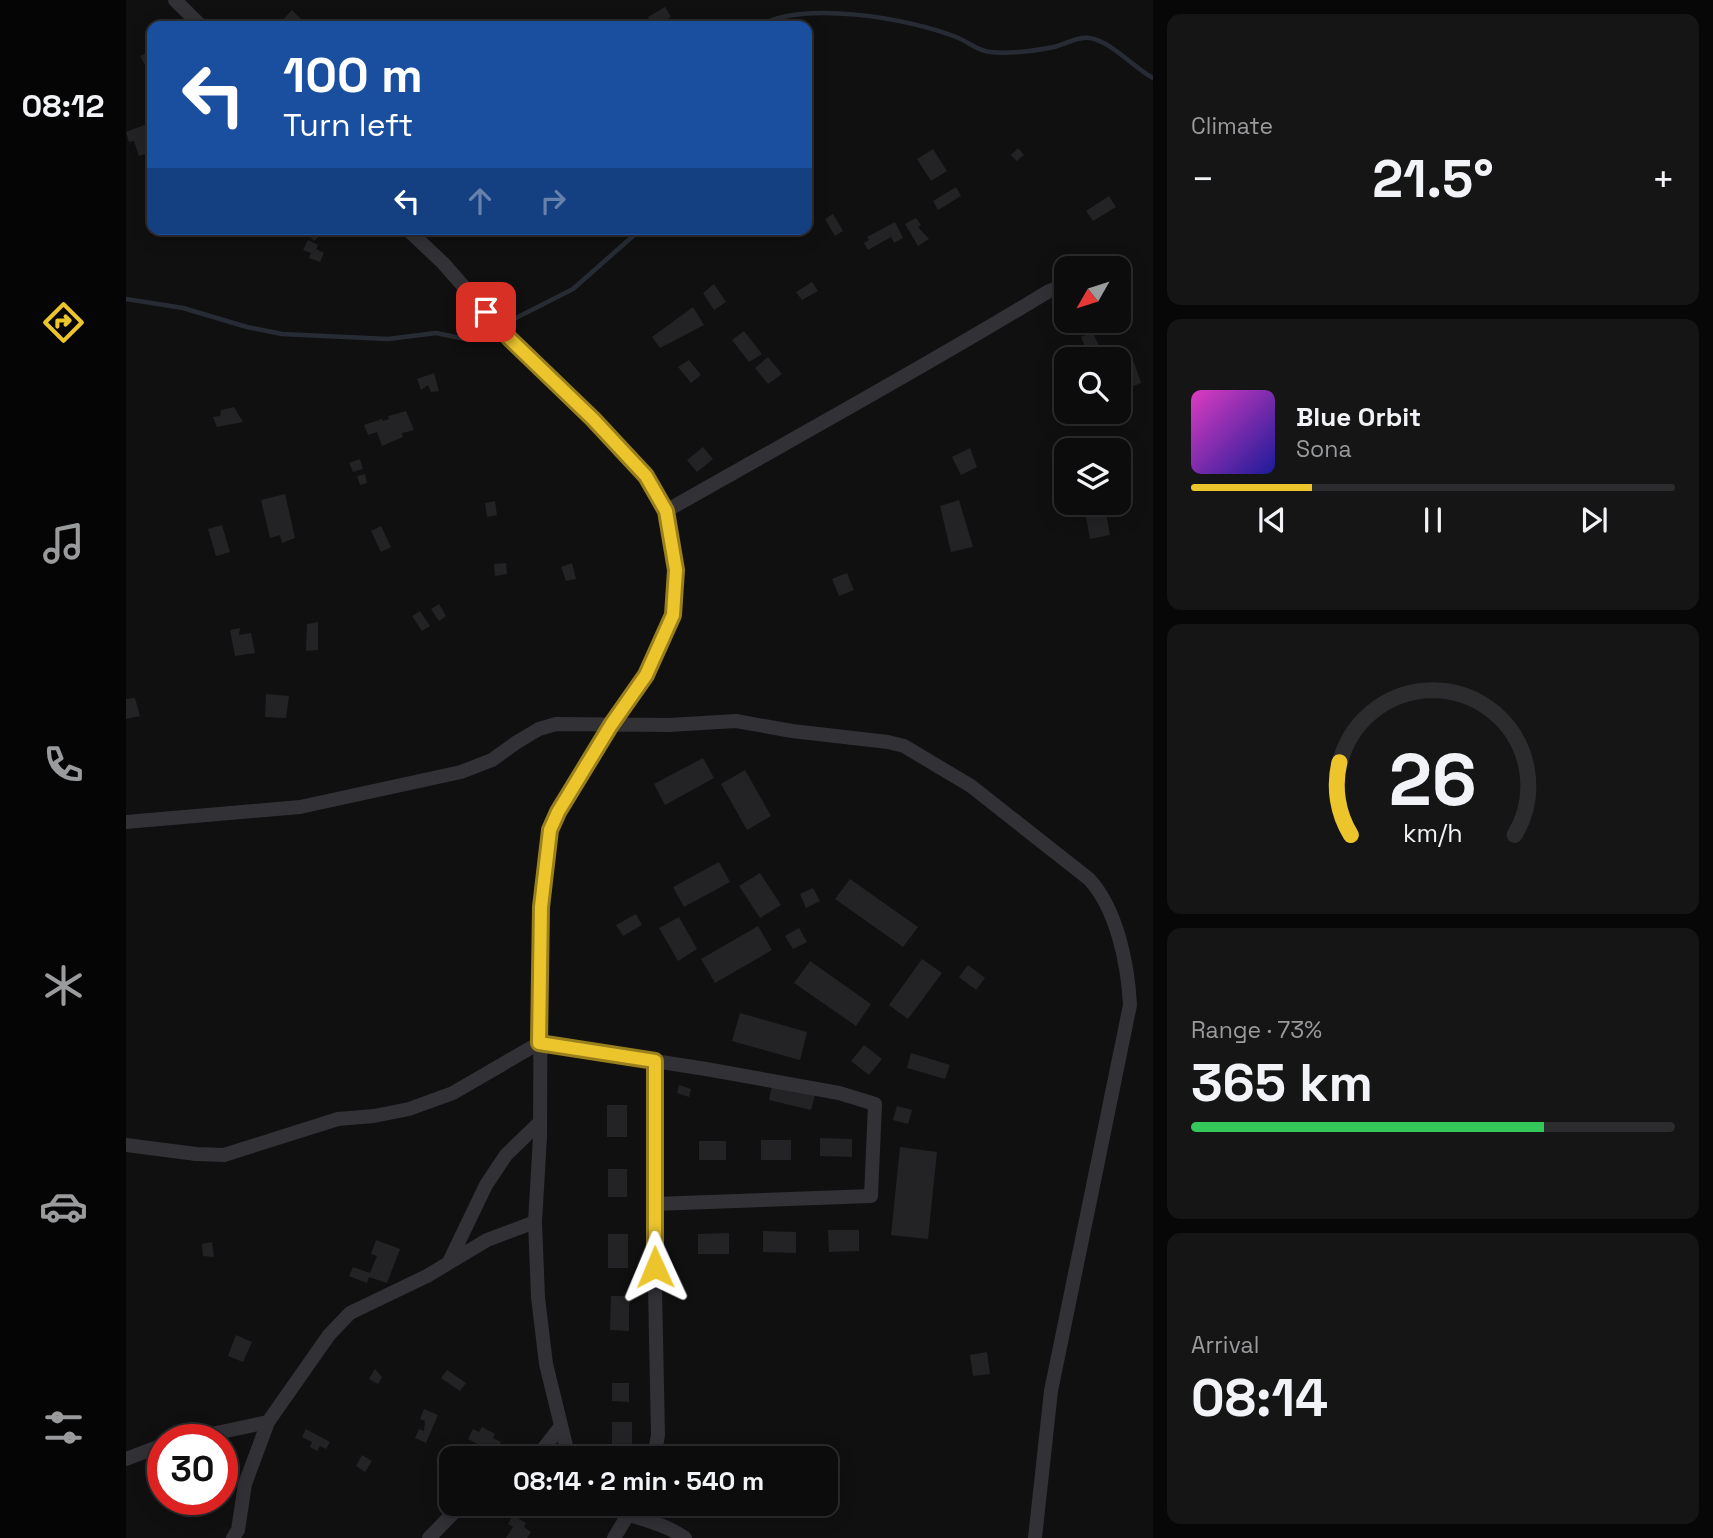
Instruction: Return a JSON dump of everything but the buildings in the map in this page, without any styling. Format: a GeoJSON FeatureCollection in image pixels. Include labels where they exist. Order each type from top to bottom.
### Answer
{"type":"FeatureCollection","features":[{"type":"Feature","properties":{"kind":"street"},"geometry":{"type":"LineString","coordinates":[[175,0],[196,21]]}},
{"type":"Feature","properties":{"kind":"street"},"geometry":{"type":"LineString","coordinates":[[413,235],[443,263],[510,339],[593,419],[646,476],[666,511],[676,570],[673,615],[646,675],[611,725],[558,812],[550,830],[541,907],[540,1123],[535,1222],[538,1297],[546,1364],[566,1446]]}},
{"type":"Feature","properties":{"kind":"street"},"geometry":{"type":"LineString","coordinates":[[666,511],[945,355],[1054,290]]}},
{"type":"Feature","properties":{"kind":"street"},"geometry":{"type":"LineString","coordinates":[[126,822],[300,807],[461,772],[492,760],[517,741],[539,729],[556,724],[669,725],[736,721],[792,731],[888,742],[904,746],[971,786],[1089,879],[1100,891],[1128,972],[1130,1005],[1051,1391],[1035,1538]]}},
{"type":"Feature","properties":{"kind":"street"},"geometry":{"type":"LineString","coordinates":[[126,1145],[224,1155],[338,1119],[374,1116],[420,1105],[453,1093],[539,1043],[839,1093],[875,1104],[871,1196],[654,1204]]}},
{"type":"Feature","properties":{"kind":"street"},"geometry":{"type":"LineString","coordinates":[[655,1061],[656,1446]]}},
{"type":"Feature","properties":{"kind":"street"},"geometry":{"type":"LineString","coordinates":[[449,1263],[486,1185],[506,1155],[540,1123]]}},
{"type":"Feature","properties":{"kind":"street"},"geometry":{"type":"LineString","coordinates":[[239,1536],[244,1483],[268,1422],[328,1335],[350,1313],[427,1276],[487,1240],[535,1222]]}},
{"type":"Feature","properties":{"kind":"street"},"geometry":{"type":"LineString","coordinates":[[238,1428],[268,1422]]}},
{"type":"Feature","properties":{"kind":"street"},"geometry":{"type":"LineString","coordinates":[[545,1446],[561,1426]]}},
{"type":"Feature","properties":{"kind":"street"},"geometry":{"type":"LineString","coordinates":[[126,1459],[147,1451]]}},
{"type":"Feature","properties":{"kind":"street"},"geometry":{"type":"LineString","coordinates":[[429,1538],[450,1516]]}},
{"type":"Feature","properties":{"kind":"street"},"geometry":{"type":"LineString","coordinates":[[614,1538],[628,1516]]}},
{"type":"Feature","properties":{"kind":"street"},"geometry":{"type":"LineString","coordinates":[[644,1516],[685,1538]]}},
{"type":"Feature","properties":{"kind":"waterway"},"geometry":{"type":"LineString","coordinates":[[771,21],[802,14],[828,13],[884,18],[936,30],[981,50],[998,53],[1039,50],[1090,38],[1106,44],[1153,78]]}},
{"type":"Feature","properties":{"kind":"waterway"},"geometry":{"type":"LineString","coordinates":[[126,299],[183,308],[247,327],[282,334],[388,339],[436,333],[470,340],[487,338],[506,323],[573,289],[634,235]]}},
{"type":"Feature","properties":{"kind":"route"},"geometry":{"type":"LineString","coordinates":[[486,312],[646,476],[666,511],[673,548],[676,570],[673,615],[646,675],[611,725],[558,812],[550,830],[546,851],[541,907],[539,1043],[655,1061],[655,1267]]}}]}
